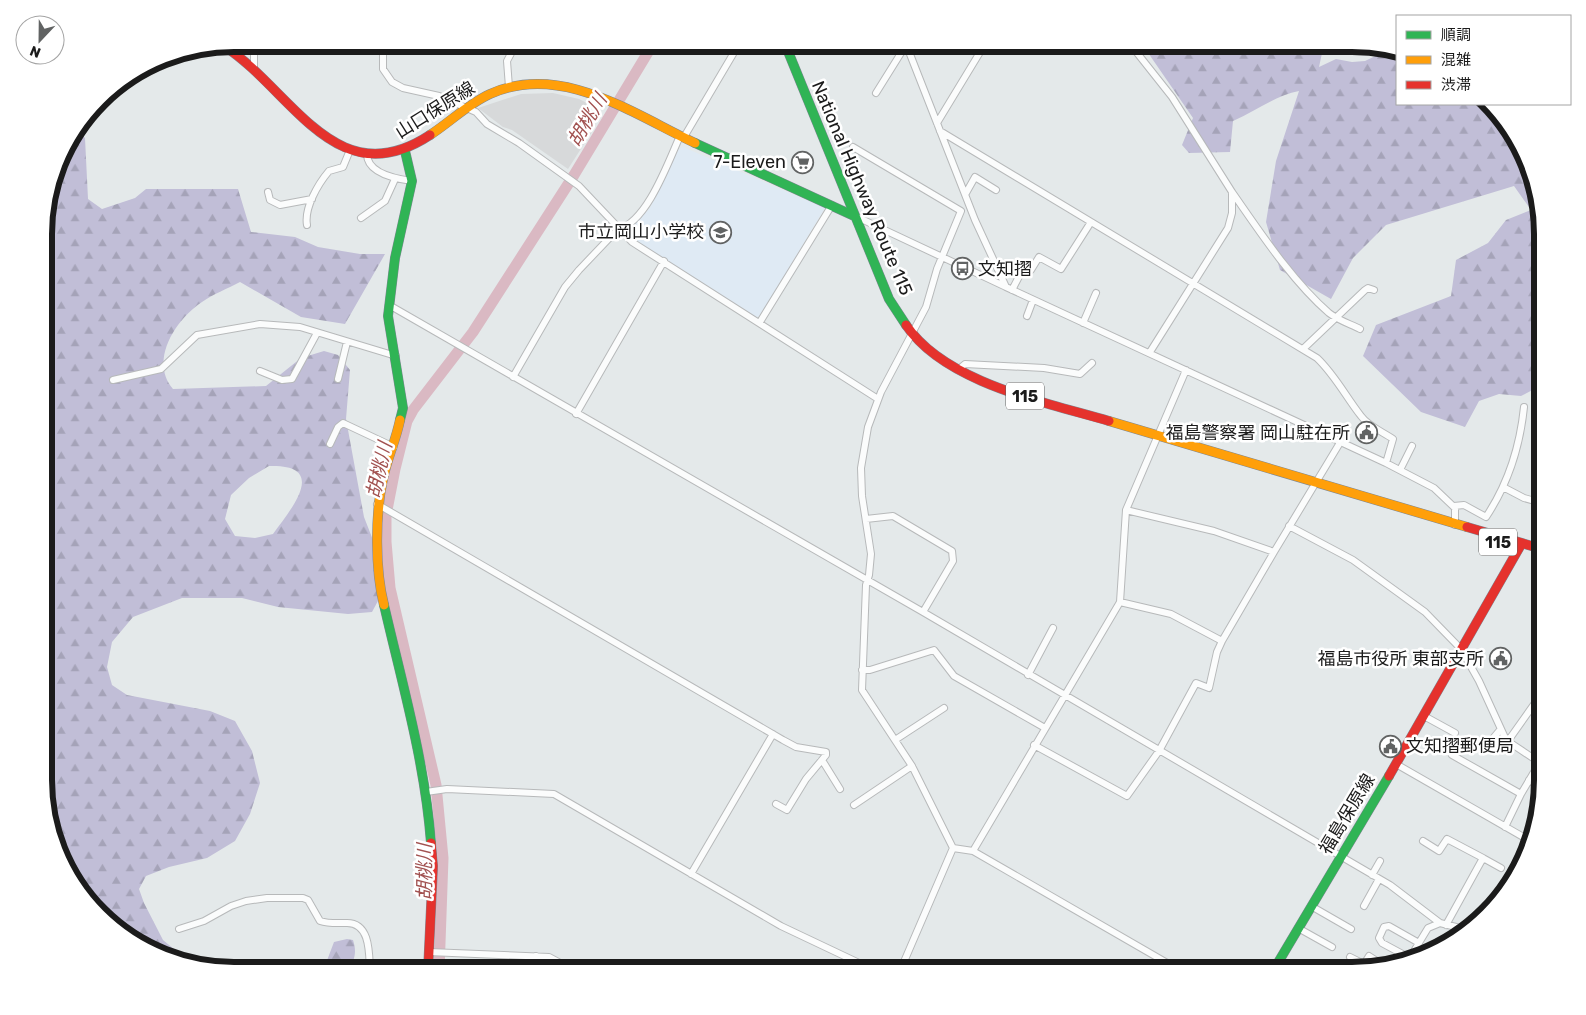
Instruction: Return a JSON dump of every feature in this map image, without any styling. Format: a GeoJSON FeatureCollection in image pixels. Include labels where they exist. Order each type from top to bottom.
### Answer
{"type":"FeatureCollection","features":[{"type":"Feature","properties":{"kind":"main road","name":"山口保原線"},"geometry":{"type":"LineString","coordinates":[[232,52],[254,68],[320,134],[336,145],[350,150],[367,154],[387,155],[405,151],[432,134],[465,108],[509,87],[555,84],[578,90],[832,204],[854,216]]}},
{"type":"Feature","properties":{"kind":"main road","name":"National Highway Route 115"},"geometry":{"type":"LineString","coordinates":[[787,52],[884,290],[913,335],[958,370],[995,387],[1455,526],[1534,553]]}},
{"type":"Feature","properties":{"kind":"main road"},"geometry":{"type":"LineString","coordinates":[[405,151],[412,181],[402,224],[388,316],[404,400],[394,447],[383,477],[377,504],[378,566],[382,598],[426,792],[433,866],[428,962]]}},
{"type":"Feature","properties":{"kind":"main road","name":"National Highway Route 115"},"geometry":{"type":"LineString","coordinates":[[1520,547],[1534,548]]}},
{"type":"Feature","properties":{"kind":"main road","name":"福島保原線"},"geometry":{"type":"LineString","coordinates":[[1278,962],[1424,716],[1520,547]]}},
{"type":"Feature","properties":{"kind":"street"},"geometry":{"type":"LineString","coordinates":[[254,52],[254,68]]}},
{"type":"Feature","properties":{"kind":"street"},"geometry":{"type":"LineString","coordinates":[[383,52],[383,69],[389,79],[403,88],[439,96],[476,112],[487,124],[569,178],[632,242],[878,399]]}},
{"type":"Feature","properties":{"kind":"street"},"geometry":{"type":"LineString","coordinates":[[509,87],[507,61],[512,52]]}},
{"type":"Feature","properties":{"kind":"street"},"geometry":{"type":"LineString","coordinates":[[513,377],[566,287],[579,270],[618,229],[626,226],[650,202],[682,136],[734,52]]}},
{"type":"Feature","properties":{"kind":"street"},"geometry":{"type":"LineString","coordinates":[[876,93],[901,52]]}},
{"type":"Feature","properties":{"kind":"street"},"geometry":{"type":"LineString","coordinates":[[909,52],[966,196],[1009,289]]}},
{"type":"Feature","properties":{"kind":"street"},"geometry":{"type":"LineString","coordinates":[[937,123],[980,52]]}},
{"type":"Feature","properties":{"kind":"street"},"geometry":{"type":"LineString","coordinates":[[1136,52],[1172,97],[1232,192],[1275,252],[1311,294],[1335,317],[1360,329]]}},
{"type":"Feature","properties":{"kind":"street"},"geometry":{"type":"LineString","coordinates":[[940,132],[1317,358],[1330,370],[1340,389],[1354,404],[1363,418],[1393,439],[1386,463]]}},
{"type":"Feature","properties":{"kind":"street"},"geometry":{"type":"LineString","coordinates":[[853,147],[962,211]]}},
{"type":"Feature","properties":{"kind":"street"},"geometry":{"type":"LineString","coordinates":[[307,226],[306,219],[312,199],[329,171],[346,164],[350,150]]}},
{"type":"Feature","properties":{"kind":"street"},"geometry":{"type":"LineString","coordinates":[[367,154],[367,159],[373,167],[395,178],[412,181]]}},
{"type":"Feature","properties":{"kind":"street"},"geometry":{"type":"LineString","coordinates":[[361,218],[385,201],[395,178]]}},
{"type":"Feature","properties":{"kind":"street"},"geometry":{"type":"LineString","coordinates":[[904,962],[953,848],[912,766],[862,690],[867,581],[871,554],[862,496],[861,458],[868,427],[878,399],[926,307],[937,269],[974,178],[996,190]]}},
{"type":"Feature","properties":{"kind":"street"},"geometry":{"type":"LineString","coordinates":[[268,192],[270,200],[280,205],[312,199]]}},
{"type":"Feature","properties":{"kind":"street"},"geometry":{"type":"LineString","coordinates":[[1150,352],[1228,228],[1232,214],[1232,192]]}},
{"type":"Feature","properties":{"kind":"street"},"geometry":{"type":"LineString","coordinates":[[760,322],[832,204]]}},
{"type":"Feature","properties":{"kind":"street"},"geometry":{"type":"LineString","coordinates":[[854,216],[942,259],[1150,352],[1168,363],[1341,440],[1400,470],[1434,488],[1454,506],[1456,514],[1455,526]]}},
{"type":"Feature","properties":{"kind":"street"},"geometry":{"type":"LineString","coordinates":[[1009,289],[1024,267],[1031,270],[1039,257],[1061,270],[1090,222]]}},
{"type":"Feature","properties":{"kind":"street"},"geometry":{"type":"LineString","coordinates":[[576,414],[664,261]]}},
{"type":"Feature","properties":{"kind":"street"},"geometry":{"type":"LineString","coordinates":[[1303,349],[1365,290],[1368,288],[1374,290]]}},
{"type":"Feature","properties":{"kind":"street"},"geometry":{"type":"LineString","coordinates":[[1083,323],[1096,293]]}},
{"type":"Feature","properties":{"kind":"street"},"geometry":{"type":"LineString","coordinates":[[1027,316],[1033,300]]}},
{"type":"Feature","properties":{"kind":"street"},"geometry":{"type":"LineString","coordinates":[[389,305],[923,612],[1340,856],[1379,879],[1443,924]]}},
{"type":"Feature","properties":{"kind":"street"},"geometry":{"type":"LineString","coordinates":[[113,380],[161,369],[197,335],[260,324],[300,327],[396,356]]}},
{"type":"Feature","properties":{"kind":"street"},"geometry":{"type":"LineString","coordinates":[[260,371],[282,380],[292,378],[317,333]]}},
{"type":"Feature","properties":{"kind":"street"},"geometry":{"type":"LineString","coordinates":[[338,379],[347,342]]}},
{"type":"Feature","properties":{"kind":"street"},"geometry":{"type":"LineString","coordinates":[[958,370],[965,364],[974,364],[1055,369],[1080,374],[1092,363]]}},
{"type":"Feature","properties":{"kind":"street"},"geometry":{"type":"LineString","coordinates":[[973,851],[1120,602],[1126,510],[1156,436],[1186,370]]}},
{"type":"Feature","properties":{"kind":"street"},"geometry":{"type":"LineString","coordinates":[[1454,506],[1464,505],[1486,517],[1503,487],[1520,435],[1524,407]]}},
{"type":"Feature","properties":{"kind":"street"},"geometry":{"type":"LineString","coordinates":[[330,444],[338,426],[343,423],[394,447]]}},
{"type":"Feature","properties":{"kind":"street"},"geometry":{"type":"LineString","coordinates":[[1034,745],[1127,796],[1159,751],[1196,683],[1209,688],[1222,641],[1341,440]]}},
{"type":"Feature","properties":{"kind":"street"},"geometry":{"type":"LineString","coordinates":[[1400,470],[1412,446]]}},
{"type":"Feature","properties":{"kind":"street"},"geometry":{"type":"LineString","coordinates":[[1503,487],[1524,498],[1534,501]]}},
{"type":"Feature","properties":{"kind":"street"},"geometry":{"type":"LineString","coordinates":[[377,504],[796,747],[826,752],[826,755],[806,779],[787,810],[776,804]]}},
{"type":"Feature","properties":{"kind":"street"},"geometry":{"type":"LineString","coordinates":[[1126,510],[1214,531],[1274,552]]}},
{"type":"Feature","properties":{"kind":"street"},"geometry":{"type":"LineString","coordinates":[[866,519],[893,516],[952,551],[953,561],[923,612]]}},
{"type":"Feature","properties":{"kind":"street"},"geometry":{"type":"LineString","coordinates":[[1289,526],[1347,556],[1425,612],[1461,649],[1479,682],[1500,730],[1508,741],[1534,758]]}},
{"type":"Feature","properties":{"kind":"street"},"geometry":{"type":"LineString","coordinates":[[1120,602],[1171,614],[1222,641]]}},
{"type":"Feature","properties":{"kind":"street"},"geometry":{"type":"LineString","coordinates":[[1028,674],[1053,628]]}},
{"type":"Feature","properties":{"kind":"street"},"geometry":{"type":"LineString","coordinates":[[862,670],[870,670],[934,650],[954,676],[1045,728]]}},
{"type":"Feature","properties":{"kind":"street"},"geometry":{"type":"LineString","coordinates":[[1508,741],[1534,704]]}},
{"type":"Feature","properties":{"kind":"street"},"geometry":{"type":"LineString","coordinates":[[895,740],[944,708]]}},
{"type":"Feature","properties":{"kind":"street"},"geometry":{"type":"LineString","coordinates":[[1424,716],[1455,733]]}},
{"type":"Feature","properties":{"kind":"street"},"geometry":{"type":"LineString","coordinates":[[1489,742],[1500,730]]}},
{"type":"Feature","properties":{"kind":"street"},"geometry":{"type":"LineString","coordinates":[[691,874],[773,734]]}},
{"type":"Feature","properties":{"kind":"street"},"geometry":{"type":"LineString","coordinates":[[1452,755],[1520,794]]}},
{"type":"Feature","properties":{"kind":"street"},"geometry":{"type":"LineString","coordinates":[[822,760],[840,789]]}},
{"type":"Feature","properties":{"kind":"street"},"geometry":{"type":"LineString","coordinates":[[1396,764],[1524,838]]}},
{"type":"Feature","properties":{"kind":"street"},"geometry":{"type":"LineString","coordinates":[[854,805],[912,766]]}},
{"type":"Feature","properties":{"kind":"street"},"geometry":{"type":"LineString","coordinates":[[1505,827],[1520,794],[1534,772]]}},
{"type":"Feature","properties":{"kind":"street"},"geometry":{"type":"LineString","coordinates":[[1529,780],[1534,783]]}},
{"type":"Feature","properties":{"kind":"street"},"geometry":{"type":"LineString","coordinates":[[426,792],[447,789],[554,794],[782,926],[857,962]]}},
{"type":"Feature","properties":{"kind":"street"},"geometry":{"type":"LineString","coordinates":[[1423,841],[1439,851],[1447,839],[1501,868]]}},
{"type":"Feature","properties":{"kind":"street"},"geometry":{"type":"LineString","coordinates":[[953,848],[973,851],[1165,962]]}},
{"type":"Feature","properties":{"kind":"street"},"geometry":{"type":"LineString","coordinates":[[1443,924],[1483,858]]}},
{"type":"Feature","properties":{"kind":"street"},"geometry":{"type":"LineString","coordinates":[[1372,875],[1380,861]]}},
{"type":"Feature","properties":{"kind":"street"},"geometry":{"type":"LineString","coordinates":[[1364,906],[1379,879]]}},
{"type":"Feature","properties":{"kind":"street"},"geometry":{"type":"LineString","coordinates":[[179,929],[204,921],[231,906],[246,901],[266,898],[303,898],[309,902],[320,921],[328,924],[351,923],[363,930],[369,946],[370,962]]}},
{"type":"Feature","properties":{"kind":"street"},"geometry":{"type":"LineString","coordinates":[[1311,906],[1351,929]]}},
{"type":"Feature","properties":{"kind":"street"},"geometry":{"type":"LineString","coordinates":[[1413,952],[1429,926],[1443,924],[1459,928]]}},
{"type":"Feature","properties":{"kind":"street"},"geometry":{"type":"LineString","coordinates":[[1405,954],[1382,943],[1379,938],[1384,926],[1389,926],[1419,943]]}},
{"type":"Feature","properties":{"kind":"street"},"geometry":{"type":"LineString","coordinates":[[1298,928],[1332,947]]}},
{"type":"Feature","properties":{"kind":"street"},"geometry":{"type":"LineString","coordinates":[[429,952],[536,956],[558,962]]}},
{"type":"Feature","properties":{"kind":"street"},"geometry":{"type":"LineString","coordinates":[[535,962],[536,956]]}},
{"type":"Feature","properties":{"kind":"street"},"geometry":{"type":"LineString","coordinates":[[1365,962],[1369,956],[1376,961]]}},
{"type":"Feature","properties":{"kind":"street"},"geometry":{"type":"LineString","coordinates":[[1350,957],[1360,962]]}},
{"type":"Feature","properties":{"kind":"shaded area"},"geometry":{"type":"Polygon","coordinates":[[[553,93],[579,99],[591,105],[593,130],[568,169],[512,130],[503,127],[478,108],[521,94],[553,93]]]}},
{"type":"Feature","properties":{"kind":"shaded area","name":"市立岡山小学校"},"geometry":{"type":"Polygon","coordinates":[[[683,147],[825,208],[760,316],[756,317],[635,240],[629,234],[630,227],[650,208],[678,150],[683,147]]]}},
{"type":"Feature","properties":{"kind":"green space"},"geometry":{"type":"Polygon","coordinates":[[[1148,52],[1286,52],[1286,54],[1290,52],[1322,52],[1319,67],[1336,59],[1352,62],[1365,61],[1378,55],[1396,58],[1396,105],[1479,105],[1503,133],[1515,154],[1524,176],[1530,199],[1534,234],[1534,389],[1521,396],[1499,394],[1479,401],[1465,427],[1421,412],[1363,356],[1376,325],[1451,296],[1456,260],[1488,243],[1506,220],[1531,210],[1514,186],[1386,225],[1353,258],[1331,299],[1280,270],[1266,222],[1276,161],[1299,91],[1274,100],[1233,121],[1230,152],[1189,153],[1182,145],[1193,118],[1148,52]]]}},
{"type":"Feature","properties":{"kind":"green space"},"geometry":{"type":"Polygon","coordinates":[[[82,135],[85,138],[88,199],[102,209],[135,198],[146,189],[238,189],[251,232],[295,237],[318,247],[360,254],[385,254],[345,324],[301,317],[240,282],[211,296],[192,310],[183,319],[168,342],[164,366],[166,378],[173,389],[266,386],[301,358],[324,351],[338,355],[350,370],[346,419],[364,517],[387,576],[372,612],[348,614],[278,607],[242,598],[182,598],[133,617],[112,642],[107,667],[112,685],[127,695],[210,711],[235,721],[252,751],[260,783],[250,814],[235,841],[207,858],[169,867],[146,876],[139,889],[163,940],[180,954],[154,944],[133,932],[98,901],[83,882],[66,850],[54,804],[52,780],[52,234],[56,199],[62,176],[82,135]],[[269,466],[249,478],[231,495],[225,519],[235,536],[255,538],[273,534],[289,513],[301,490],[302,480],[298,472],[287,467],[269,466]]]}},
{"type":"Feature","properties":{"kind":"green space"},"geometry":{"type":"Polygon","coordinates":[[[347,939],[353,940],[355,952],[352,962],[326,962],[334,942],[347,939]]]}},
{"type":"Feature","properties":{"kind":"waterway","name":"胡桃川"},"geometry":{"type":"LineString","coordinates":[[439,962],[443,858],[436,785],[390,588],[386,515],[395,469],[407,421],[413,410],[473,332],[574,175],[648,52]]}},
{"type":"Feature","properties":{"kind":"traffic: fast"},"geometry":{"type":"LineString","coordinates":[[788,52],[889,299],[906,325]]}},
{"type":"Feature","properties":{"kind":"traffic: fast"},"geometry":{"type":"LineString","coordinates":[[695,143],[854,216]]}},
{"type":"Feature","properties":{"kind":"traffic: fast"},"geometry":{"type":"LineString","coordinates":[[400,420],[403,408],[388,316],[395,258],[412,181],[405,151]]}},
{"type":"Feature","properties":{"kind":"traffic: fast"},"geometry":{"type":"LineString","coordinates":[[384,605],[424,783],[431,843]]}},
{"type":"Feature","properties":{"kind":"traffic: fast"},"geometry":{"type":"LineString","coordinates":[[1278,962],[1389,776]]}},
{"type":"Feature","properties":{"kind":"traffic: slow"},"geometry":{"type":"LineString","coordinates":[[430,135],[490,94],[517,86],[543,84],[570,88],[622,106],[695,143]]}},
{"type":"Feature","properties":{"kind":"traffic: slow"},"geometry":{"type":"LineString","coordinates":[[384,605],[379,575],[377,525],[380,493],[400,420]]}},
{"type":"Feature","properties":{"kind":"traffic: slow"},"geometry":{"type":"LineString","coordinates":[[1109,421],[1467,527]]}},
{"type":"Feature","properties":{"kind":"traffic: jam"},"geometry":{"type":"LineString","coordinates":[[232,52],[249,65],[317,130],[341,146],[368,153],[397,151],[430,135]]}},
{"type":"Feature","properties":{"kind":"traffic: jam"},"geometry":{"type":"LineString","coordinates":[[906,325],[923,345],[945,362],[970,376],[1027,398],[1109,421]]}},
{"type":"Feature","properties":{"kind":"traffic: jam"},"geometry":{"type":"LineString","coordinates":[[1467,527],[1534,547]]}},
{"type":"Feature","properties":{"kind":"traffic: jam"},"geometry":{"type":"LineString","coordinates":[[1389,776],[1522,543]]}},
{"type":"Feature","properties":{"kind":"traffic: jam"},"geometry":{"type":"LineString","coordinates":[[428,962],[433,866],[431,843]]}},
{"type":"Feature","properties":{"kind":"place","name":"7-Eleven"},"geometry":{"type":"Point","coordinates":[802,162]}},
{"type":"Feature","properties":{"kind":"place","name":"市立岡山小学校"},"geometry":{"type":"Point","coordinates":[720,232]}},
{"type":"Feature","properties":{"kind":"place","name":"文知摺"},"geometry":{"type":"Point","coordinates":[962,269]}},
{"type":"Feature","properties":{"kind":"place","name":"福島警察署 岡山駐在所"},"geometry":{"type":"Point","coordinates":[1366,433]}},
{"type":"Feature","properties":{"kind":"place","name":"福島市役所 東部支所"},"geometry":{"type":"Point","coordinates":[1500,659]}},
{"type":"Feature","properties":{"kind":"place","name":"文知摺郵便局"},"geometry":{"type":"Point","coordinates":[1390,746]}}]}
